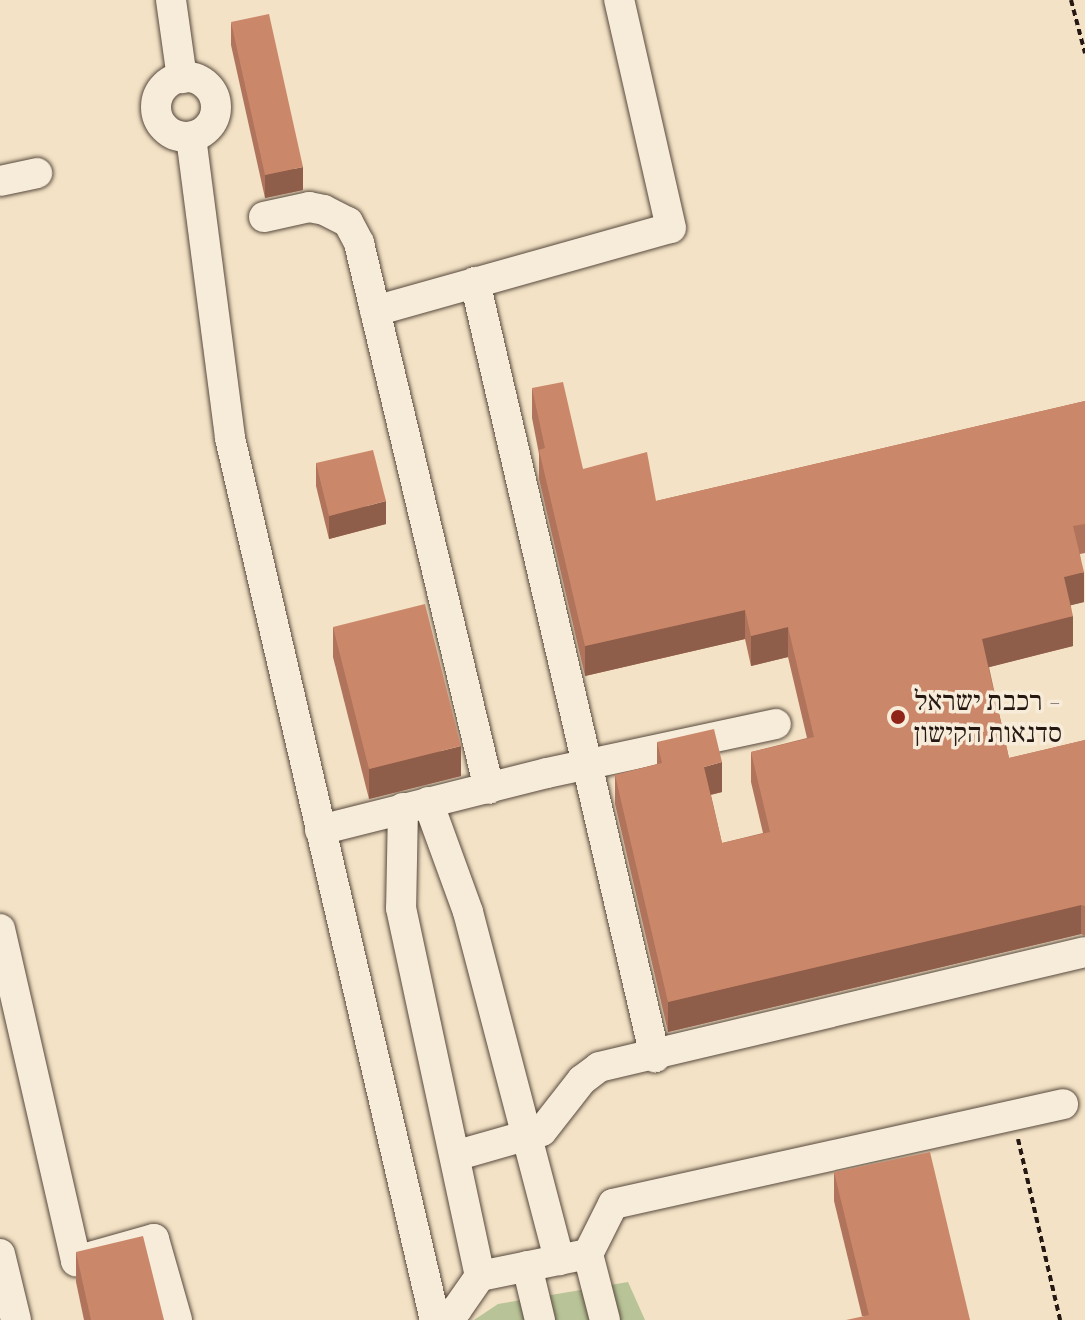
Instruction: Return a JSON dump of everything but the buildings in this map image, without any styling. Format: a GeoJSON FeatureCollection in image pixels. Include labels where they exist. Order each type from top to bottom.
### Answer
{"type":"FeatureCollection","features":[{"type":"Feature","properties":{"kind":"street"},"geometry":{"type":"LineString","coordinates":[[171,0],[182,78]]}},
{"type":"Feature","properties":{"kind":"street"},"geometry":{"type":"LineString","coordinates":[[375,311],[671,228],[619,0]]}},
{"type":"Feature","properties":{"kind":"street"},"geometry":{"type":"LineString","coordinates":[[182,78],[204,83],[216,103],[211,125],[191,137],[169,132],[157,112],[162,89],[182,78]]}},
{"type":"Feature","properties":{"kind":"street"},"geometry":{"type":"LineString","coordinates":[[191,137],[230,438],[437,1320],[457,1309],[480,1276],[588,1254]]}},
{"type":"Feature","properties":{"kind":"street"},"geometry":{"type":"LineString","coordinates":[[0,181],[37,173]]}},
{"type":"Feature","properties":{"kind":"street"},"geometry":{"type":"LineString","coordinates":[[264,217],[309,207],[348,222],[359,243],[489,789]]}},
{"type":"Feature","properties":{"kind":"street"},"geometry":{"type":"LineString","coordinates":[[475,282],[655,1057]]}},
{"type":"Feature","properties":{"kind":"street"},"geometry":{"type":"LineString","coordinates":[[320,830],[589,764],[776,724]]}},
{"type":"Feature","properties":{"kind":"street"},"geometry":{"type":"LineString","coordinates":[[415,805],[468,912],[559,1260]]}},
{"type":"Feature","properties":{"kind":"street"},"geometry":{"type":"LineString","coordinates":[[415,805],[401,908],[458,1155],[480,1276]]}},
{"type":"Feature","properties":{"kind":"street"},"geometry":{"type":"LineString","coordinates":[[0,929],[76,1261],[154,1239],[177,1320]]}},
{"type":"Feature","properties":{"kind":"street"},"geometry":{"type":"LineString","coordinates":[[458,1155],[529,1139],[542,1131],[582,1080],[599,1067],[655,1057],[1085,952]]}},
{"type":"Feature","properties":{"kind":"street"},"geometry":{"type":"LineString","coordinates":[[605,1320],[588,1254],[613,1204],[1063,1104]]}},
{"type":"Feature","properties":{"kind":"street"},"geometry":{"type":"LineString","coordinates":[[0,1254],[16,1320]]}},
{"type":"Feature","properties":{"kind":"street"},"geometry":{"type":"LineString","coordinates":[[527,1266],[540,1320]]}},
{"type":"Feature","properties":{"kind":"path"},"geometry":{"type":"LineString","coordinates":[[1071,0],[1085,53]]}},
{"type":"Feature","properties":{"kind":"path"},"geometry":{"type":"LineString","coordinates":[[1013,1117],[1060,1320]]}},
{"type":"Feature","properties":{"kind":"green space"},"geometry":{"type":"Polygon","coordinates":[[[628,1282],[645,1320],[474,1320],[498,1304],[628,1282]]]}},
{"type":"Feature","properties":{"kind":"place","name":"רכבת ישראל - סדנאות הקישון"},"geometry":{"type":"Point","coordinates":[898,717]}}]}
